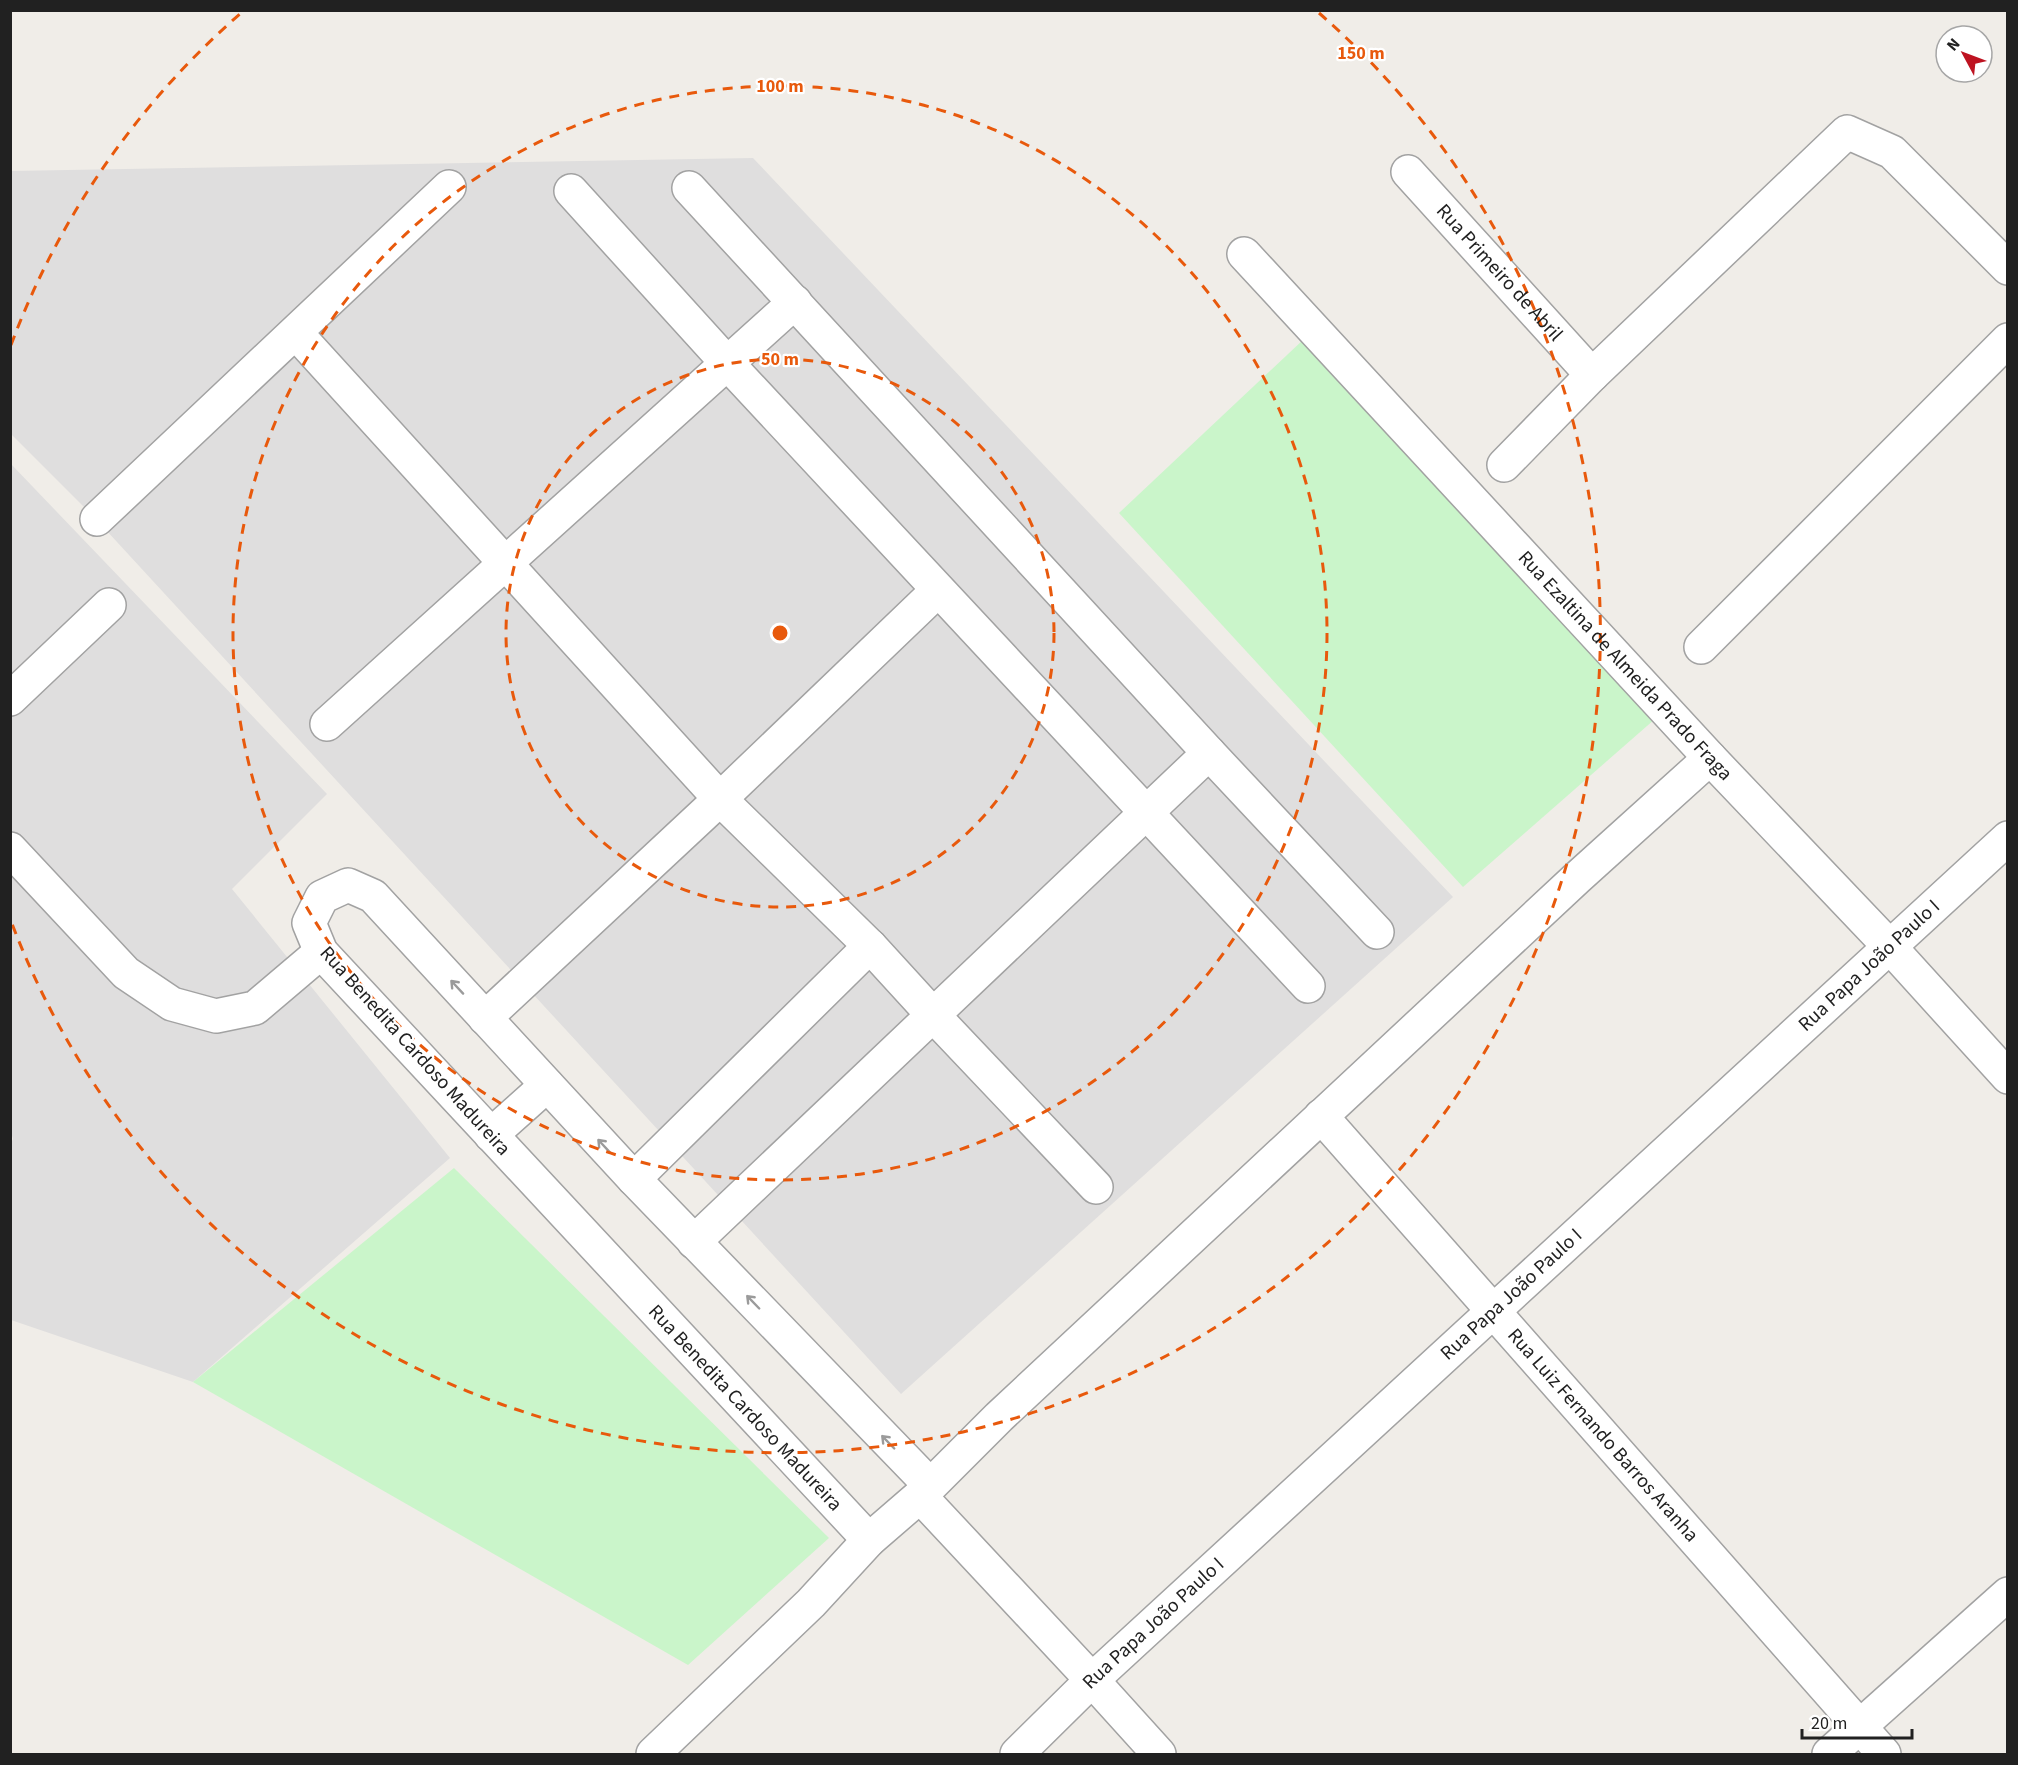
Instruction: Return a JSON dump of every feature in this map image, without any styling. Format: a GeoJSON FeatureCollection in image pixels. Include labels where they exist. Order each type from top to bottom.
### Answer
{"type":"FeatureCollection","features":[{"type":"Feature","properties":{"kind":"street"},"geometry":{"type":"LineString","coordinates":[[1504,465],[1592,375],[1847,132],[1892,152],[2007,268]]}},
{"type":"Feature","properties":{"kind":"street","name":"Rua Primeiro de Abril"},"geometry":{"type":"LineString","coordinates":[[1408,172],[1592,375]]}},
{"type":"Feature","properties":{"kind":"street"},"geometry":{"type":"LineString","coordinates":[[97,519],[449,188]]}},
{"type":"Feature","properties":{"kind":"street"},"geometry":{"type":"LineString","coordinates":[[689,188],[1209,753],[1377,932]]}},
{"type":"Feature","properties":{"kind":"street"},"geometry":{"type":"LineString","coordinates":[[571,191],[728,364],[1308,986]]}},
{"type":"Feature","properties":{"kind":"street","name":"Rua Ezaltina de Almeida Prado Fraga"},"geometry":{"type":"LineString","coordinates":[[1244,254],[1710,758],[1890,947],[2007,1077]]}},
{"type":"Feature","properties":{"kind":"street"},"geometry":{"type":"LineString","coordinates":[[327,724],[795,302]]}},
{"type":"Feature","properties":{"kind":"street"},"geometry":{"type":"LineString","coordinates":[[296,333],[720,799],[870,946],[1096,1187]]}},
{"type":"Feature","properties":{"kind":"street"},"geometry":{"type":"LineString","coordinates":[[1701,647],[2007,340]]}},
{"type":"Feature","properties":{"kind":"street"},"geometry":{"type":"LineString","coordinates":[[485,1018],[720,799],[938,590]]}},
{"type":"Feature","properties":{"kind":"street"},"geometry":{"type":"LineString","coordinates":[[10,699],[109,605]]}},
{"type":"Feature","properties":{"kind":"street"},"geometry":{"type":"LineString","coordinates":[[694,1242],[1209,753]]}},
{"type":"Feature","properties":{"kind":"street"},"geometry":{"type":"LineString","coordinates":[[653,1755],[811,1603],[869,1540],[1321,1116],[1710,758]]}},
{"type":"Feature","properties":{"kind":"street","name":"Rua Papa João Paulo I"},"geometry":{"type":"LineString","coordinates":[[1017,1755],[1092,1680],[2007,838]]}},
{"type":"Feature","properties":{"kind":"street"},"geometry":{"type":"LineString","coordinates":[[10,849],[126,973],[172,1004],[216,1016],[255,1008],[321,952]]}},
{"type":"Feature","properties":{"kind":"street","name":"Rua Benedita Cardoso Madureira"},"geometry":{"type":"LineString","coordinates":[[869,1540],[321,952],[309,923],[322,897],[348,885],[373,896],[924,1490],[1159,1755]]}},
{"type":"Feature","properties":{"kind":"street"},"geometry":{"type":"LineString","coordinates":[[634,1179],[870,946]]}},
{"type":"Feature","properties":{"kind":"street"},"geometry":{"type":"LineString","coordinates":[[491,1136],[547,1085]]}},
{"type":"Feature","properties":{"kind":"street","name":"Rua Luiz Fernando Barros Aranha"},"geometry":{"type":"LineString","coordinates":[[1321,1116],[1884,1755]]}},
{"type":"Feature","properties":{"kind":"street"},"geometry":{"type":"LineString","coordinates":[[1829,1755],[2007,1593]]}},
{"type":"Feature","properties":{"kind":"shaded area"},"geometry":{"type":"Polygon","coordinates":[[[753,158],[1453,897],[901,1394],[94,517],[11,434],[10,171],[753,158]]]}},
{"type":"Feature","properties":{"kind":"shaded area"},"geometry":{"type":"Polygon","coordinates":[[[11,464],[327,794],[232,889],[450,1158],[193,1382],[11,1320],[10,1145],[13,1139],[10,1128],[11,464]]]}},
{"type":"Feature","properties":{"kind":"green space"},"geometry":{"type":"Polygon","coordinates":[[[1304,339],[1655,719],[1463,887],[1119,513],[1304,339]]]}},
{"type":"Feature","properties":{"kind":"green space"},"geometry":{"type":"Polygon","coordinates":[[[454,1168],[829,1538],[688,1665],[193,1382],[454,1168]]]}}]}
